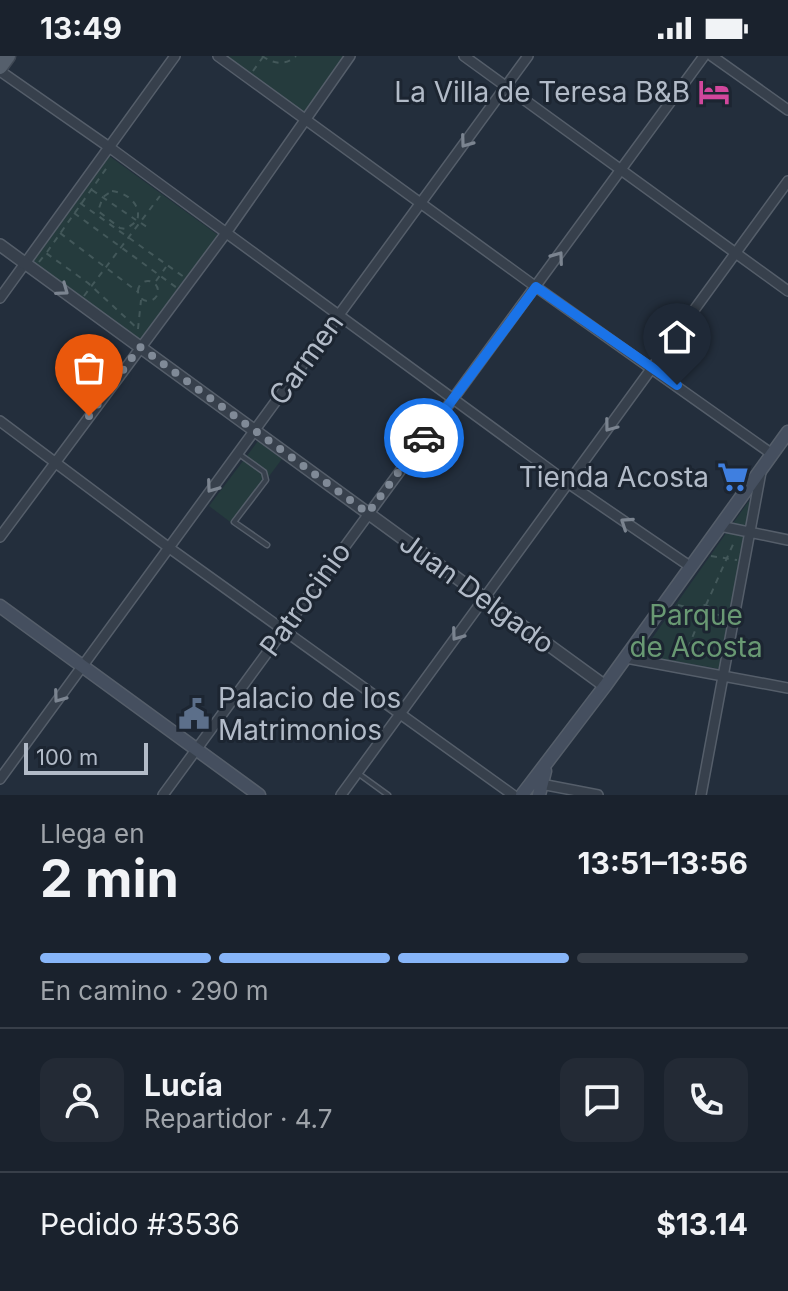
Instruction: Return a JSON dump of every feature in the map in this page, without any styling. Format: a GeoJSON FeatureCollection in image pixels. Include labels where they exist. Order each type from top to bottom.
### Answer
{"type":"FeatureCollection","features":[{"type":"Feature","properties":{"kind":"main road"},"geometry":{"type":"LineString","coordinates":[[0,69],[8,56]]}},
{"type":"Feature","properties":{"kind":"main road"},"geometry":{"type":"LineString","coordinates":[[522,795],[626,658],[788,432]]}},
{"type":"Feature","properties":{"kind":"main road"},"geometry":{"type":"LineString","coordinates":[[0,606],[259,795]]}},
{"type":"Feature","properties":{"kind":"main road"},"geometry":{"type":"LineString","coordinates":[[540,790],[546,764]]}},
{"type":"Feature","properties":{"kind":"street"},"geometry":{"type":"LineString","coordinates":[[0,298],[29,266],[175,56]]}},
{"type":"Feature","properties":{"kind":"street"},"geometry":{"type":"LineString","coordinates":[[218,56],[772,454]]}},
{"type":"Feature","properties":{"kind":"street"},"geometry":{"type":"LineString","coordinates":[[0,537],[139,343],[226,233],[350,56]]}},
{"type":"Feature","properties":{"kind":"street"},"geometry":{"type":"LineString","coordinates":[[464,56],[788,291]]}},
{"type":"Feature","properties":{"kind":"street","name":"Carmen"},"geometry":{"type":"LineString","coordinates":[[0,779],[528,56]]}},
{"type":"Feature","properties":{"kind":"street","name":"Patrocinio"},"geometry":{"type":"LineString","coordinates":[[163,795],[704,56]]}},
{"type":"Feature","properties":{"kind":"street"},"geometry":{"type":"LineString","coordinates":[[712,56],[788,110]]}},
{"type":"Feature","properties":{"kind":"street"},"geometry":{"type":"LineString","coordinates":[[0,69],[452,400],[691,567]]}},
{"type":"Feature","properties":{"kind":"street"},"geometry":{"type":"LineString","coordinates":[[341,795],[788,181]]}},
{"type":"Feature","properties":{"kind":"street","name":"Juan Delgado"},"geometry":{"type":"LineString","coordinates":[[0,245],[139,343],[254,431],[605,686]]}},
{"type":"Feature","properties":{"kind":"street"},"geometry":{"type":"LineString","coordinates":[[0,421],[168,547],[513,795]]}},
{"type":"Feature","properties":{"kind":"street"},"geometry":{"type":"LineString","coordinates":[[701,795],[761,469]]}},
{"type":"Feature","properties":{"kind":"street"},"geometry":{"type":"LineString","coordinates":[[720,526],[788,540]]}},
{"type":"Feature","properties":{"kind":"street"},"geometry":{"type":"LineString","coordinates":[[626,658],[788,688]]}},
{"type":"Feature","properties":{"kind":"street"},"geometry":{"type":"LineString","coordinates":[[540,790],[598,795]]}},
{"type":"Feature","properties":{"kind":"lane"},"geometry":{"type":"LineString","coordinates":[[237,453],[266,475],[264,483],[234,522],[267,545]]}},
{"type":"Feature","properties":{"kind":"lane"},"geometry":{"type":"LineString","coordinates":[[357,773],[388,795]]}},
{"type":"Feature","properties":{"kind":"path"},"geometry":{"type":"LineString","coordinates":[[248,78],[263,56],[283,63],[296,56]]}},
{"type":"Feature","properties":{"kind":"path"},"geometry":{"type":"LineString","coordinates":[[29,266],[46,253],[108,166]]}},
{"type":"Feature","properties":{"kind":"path"},"geometry":{"type":"LineString","coordinates":[[91,189],[150,229]]}},
{"type":"Feature","properties":{"kind":"path"},"geometry":{"type":"LineString","coordinates":[[112,191],[121,192],[137,204],[139,222],[126,229],[120,228],[98,211],[103,197],[112,191]]}},
{"type":"Feature","properties":{"kind":"path"},"geometry":{"type":"LineString","coordinates":[[80,302],[162,194]]}},
{"type":"Feature","properties":{"kind":"path"},"geometry":{"type":"LineString","coordinates":[[80,203],[190,281]]}},
{"type":"Feature","properties":{"kind":"path"},"geometry":{"type":"LineString","coordinates":[[74,213],[182,292]]}},
{"type":"Feature","properties":{"kind":"path"},"geometry":{"type":"LineString","coordinates":[[60,233],[138,292],[141,298],[139,343]]}},
{"type":"Feature","properties":{"kind":"path"},"geometry":{"type":"LineString","coordinates":[[46,253],[91,286],[138,329]]}},
{"type":"Feature","properties":{"kind":"path"},"geometry":{"type":"LineString","coordinates":[[155,283],[167,266]]}},
{"type":"Feature","properties":{"kind":"path"},"geometry":{"type":"LineString","coordinates":[[138,292],[139,285],[145,281],[155,283],[158,288],[156,297],[147,301],[141,298]]}},
{"type":"Feature","properties":{"kind":"path"},"geometry":{"type":"LineString","coordinates":[[706,605],[735,540]]}},
{"type":"Feature","properties":{"kind":"path"},"geometry":{"type":"LineString","coordinates":[[710,556],[742,561]]}},
{"type":"Feature","properties":{"kind":"path"},"geometry":{"type":"LineString","coordinates":[[676,605],[696,609]]}},
{"type":"Feature","properties":{"kind":"path"},"geometry":{"type":"LineString","coordinates":[[706,605],[696,609],[696,616],[707,620],[711,614]]}},
{"type":"Feature","properties":{"kind":"path"},"geometry":{"type":"LineString","coordinates":[[706,605],[711,614]]}},
{"type":"Feature","properties":{"kind":"path"},"geometry":{"type":"LineString","coordinates":[[711,614],[731,617]]}},
{"type":"Feature","properties":{"kind":"path"},"geometry":{"type":"LineString","coordinates":[[688,648],[700,620]]}},
{"type":"Feature","properties":{"kind":"green space"},"geometry":{"type":"Polygon","coordinates":[[[218,56],[350,56],[304,119],[218,56]]]}},
{"type":"Feature","properties":{"kind":"green space"},"geometry":{"type":"Polygon","coordinates":[[[108,155],[218,235],[140,343],[30,263],[108,155]]]}},
{"type":"Feature","properties":{"kind":"green space"},"geometry":{"type":"Polygon","coordinates":[[[258,441],[282,459],[233,524],[209,506],[258,441]]]}},
{"type":"Feature","properties":{"kind":"green space","name":"Parque de Acosta"},"geometry":{"type":"Polygon","coordinates":[[[752,501],[720,669],[641,654],[748,502],[752,501]]]}},
{"type":"Feature","properties":{"kind":"way so far"},"geometry":{"type":"LineString","coordinates":[[89,416],[140,347],[368,513],[424,438]]}},
{"type":"Feature","properties":{"kind":"place","name":"La Villa de Teresa B&B"},"geometry":{"type":"Point","coordinates":[714,92]}},
{"type":"Feature","properties":{"kind":"place","name":"Tienda Acosta"},"geometry":{"type":"Point","coordinates":[733,477]}},
{"type":"Feature","properties":{"kind":"place","name":"Palacio de los Matrimonios"},"geometry":{"type":"Point","coordinates":[194,714]}},
{"type":"Feature","properties":{"kind":"route"},"geometry":{"type":"LineString","coordinates":[[424,438],[536,287],[677,385]]}}]}
